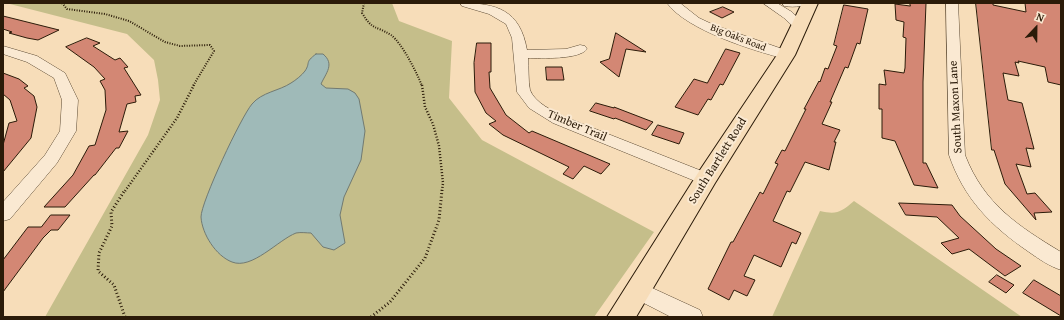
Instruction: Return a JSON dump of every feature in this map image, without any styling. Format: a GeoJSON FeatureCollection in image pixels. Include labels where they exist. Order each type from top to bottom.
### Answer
{"type":"FeatureCollection","features":[{"type":"Feature","properties":{"kind":"main road","name":"South Bartlett Road"},"geometry":{"type":"LineString","coordinates":[[621,317],[706,179],[786,55],[810,3]]}},
{"type":"Feature","properties":{"kind":"street","name":"Timber Trail"},"geometry":{"type":"LineString","coordinates":[[466,3],[496,11],[510,20],[517,32],[522,54],[523,92],[538,109],[559,120],[706,179]]}},
{"type":"Feature","properties":{"kind":"street","name":"Big Oaks Road"},"geometry":{"type":"LineString","coordinates":[[673,3],[680,11],[718,32],[786,55]]}},
{"type":"Feature","properties":{"kind":"street"},"geometry":{"type":"LineString","coordinates":[[769,3],[788,15],[800,26]]}},
{"type":"Feature","properties":{"kind":"street"},"geometry":{"type":"LineString","coordinates":[[788,3],[797,3]]}},
{"type":"Feature","properties":{"kind":"street","name":"South Maxon Lane"},"geometry":{"type":"LineString","coordinates":[[952,3],[957,154],[964,174],[976,195],[991,211],[1019,235],[1061,262]]}},
{"type":"Feature","properties":{"kind":"street"},"geometry":{"type":"LineString","coordinates":[[522,54],[567,53],[580,49]]}},
{"type":"Feature","properties":{"kind":"street"},"geometry":{"type":"LineString","coordinates":[[3,50],[32,59],[60,76],[70,100],[68,132],[51,159],[3,214]]}},
{"type":"Feature","properties":{"kind":"street"},"geometry":{"type":"LineString","coordinates":[[637,290],[692,317]]}},
{"type":"Feature","properties":{"kind":"path"},"geometry":{"type":"LineString","coordinates":[[62,3],[67,9],[105,14],[129,22],[165,42],[180,46],[210,45],[214,51],[208,64],[191,88],[176,118],[111,212],[112,226],[99,253],[98,272],[114,284],[125,317]]}},
{"type":"Feature","properties":{"kind":"path"},"geometry":{"type":"LineString","coordinates":[[364,3],[362,13],[369,25],[392,36],[414,66],[422,86],[425,107],[433,124],[439,146],[443,182],[440,220],[425,258],[390,302],[371,317]]}},
{"type":"Feature","properties":{"kind":"shaded area"},"geometry":{"type":"Polygon","coordinates":[[[6,3],[392,3],[399,21],[452,41],[449,98],[482,140],[654,232],[594,317],[45,317],[148,135],[160,100],[158,80],[154,60],[127,34],[6,3]]]}},
{"type":"Feature","properties":{"kind":"shaded area"},"geometry":{"type":"Polygon","coordinates":[[[854,201],[1022,317],[772,317],[820,211],[831,213],[838,212],[846,208],[854,201]]]}},
{"type":"Feature","properties":{"kind":"water"},"geometry":{"type":"Polygon","coordinates":[[[316,54],[323,54],[327,58],[329,65],[321,84],[326,88],[348,89],[355,93],[359,99],[365,131],[361,160],[344,197],[340,215],[345,243],[334,250],[323,247],[311,233],[296,233],[248,262],[232,262],[215,250],[204,230],[201,217],[207,195],[239,125],[252,104],[266,94],[286,86],[297,79],[305,71],[309,61],[316,54]]]}},
{"type":"Feature","properties":{"kind":"building"},"geometry":{"type":"Polygon","coordinates":[[[910,3],[926,3],[923,82],[923,163],[926,163],[938,188],[914,185],[895,141],[882,138],[882,109],[879,109],[879,84],[886,85],[884,70],[904,73],[905,68],[906,38],[903,37],[904,22],[896,20],[895,4],[910,6],[910,3]]]}},
{"type":"Feature","properties":{"kind":"building"},"geometry":{"type":"Polygon","coordinates":[[[976,3],[993,3],[993,5],[1026,12],[1025,3],[1061,3],[1061,85],[1048,82],[1045,67],[1018,61],[1019,63],[1015,62],[1019,76],[1003,73],[1008,100],[1022,103],[1034,149],[1026,148],[1031,167],[1016,164],[1027,194],[1035,193],[1052,212],[1034,213],[1036,220],[1005,184],[994,150],[992,150],[976,3]]]}},
{"type":"Feature","properties":{"kind":"building"},"geometry":{"type":"Polygon","coordinates":[[[844,5],[868,9],[860,44],[857,43],[848,68],[845,67],[822,124],[840,130],[834,142],[836,142],[829,170],[805,162],[790,192],[787,191],[773,221],[801,233],[796,244],[792,242],[781,267],[754,255],[744,276],[755,280],[747,296],[734,290],[729,300],[708,289],[731,242],[733,242],[760,192],[763,194],[778,164],[775,163],[782,150],[785,151],[806,109],[804,109],[819,81],[820,82],[825,68],[828,69],[837,46],[834,45],[844,5]]]}},
{"type":"Feature","properties":{"kind":"building"},"geometry":{"type":"Polygon","coordinates":[[[723,7],[734,12],[722,18],[710,12],[723,7]]]}},
{"type":"Feature","properties":{"kind":"building"},"geometry":{"type":"Polygon","coordinates":[[[3,16],[59,30],[38,40],[27,38],[9,33],[12,32],[3,29],[3,16]]]}},
{"type":"Feature","properties":{"kind":"building"},"geometry":{"type":"Polygon","coordinates":[[[616,33],[646,52],[626,49],[619,77],[600,62],[609,59],[616,33]]]}},
{"type":"Feature","properties":{"kind":"building"},"geometry":{"type":"Polygon","coordinates":[[[87,38],[100,43],[93,46],[115,60],[120,58],[128,67],[124,68],[141,95],[135,96],[136,102],[127,104],[119,132],[128,131],[119,148],[116,148],[95,175],[65,207],[44,207],[73,175],[89,146],[95,145],[106,110],[105,90],[100,81],[105,79],[94,67],[66,47],[87,38]]]}},
{"type":"Feature","properties":{"kind":"building"},"geometry":{"type":"Polygon","coordinates":[[[477,43],[491,43],[491,72],[489,72],[490,88],[506,115],[529,133],[532,131],[610,164],[601,174],[584,166],[573,179],[563,174],[569,167],[503,135],[489,124],[496,121],[486,113],[475,92],[474,63],[477,43]]]}},
{"type":"Feature","properties":{"kind":"building"},"geometry":{"type":"Polygon","coordinates":[[[726,49],[740,53],[723,85],[720,84],[711,100],[708,99],[698,115],[675,107],[694,79],[707,83],[726,49]]]}},
{"type":"Feature","properties":{"kind":"building"},"geometry":{"type":"Polygon","coordinates":[[[546,67],[562,67],[564,80],[547,80],[546,67]]]}},
{"type":"Feature","properties":{"kind":"building"},"geometry":{"type":"Polygon","coordinates":[[[3,73],[19,79],[28,86],[24,88],[34,96],[37,107],[31,138],[3,172],[3,145],[9,123],[17,121],[10,100],[3,94],[3,73]]]}},
{"type":"Feature","properties":{"kind":"building"},"geometry":{"type":"Polygon","coordinates":[[[596,103],[614,107],[653,122],[646,130],[615,118],[614,119],[590,111],[596,103]]]}},
{"type":"Feature","properties":{"kind":"building"},"geometry":{"type":"Polygon","coordinates":[[[658,125],[684,133],[679,144],[652,135],[658,125]]]}},
{"type":"Feature","properties":{"kind":"building"},"geometry":{"type":"Polygon","coordinates":[[[899,203],[952,205],[960,216],[996,249],[1021,266],[1005,276],[969,249],[952,254],[941,243],[959,238],[937,217],[906,215],[899,203]]]}},
{"type":"Feature","properties":{"kind":"building"},"geometry":{"type":"Polygon","coordinates":[[[51,215],[70,215],[58,230],[51,230],[43,238],[3,292],[3,260],[28,227],[41,227],[51,215]]]}},
{"type":"Feature","properties":{"kind":"building"},"geometry":{"type":"Polygon","coordinates":[[[997,275],[1014,285],[1006,293],[989,282],[997,275]]]}},
{"type":"Feature","properties":{"kind":"building"},"geometry":{"type":"Polygon","coordinates":[[[1034,280],[1061,296],[1061,316],[1023,293],[1034,280]]]}}]}
